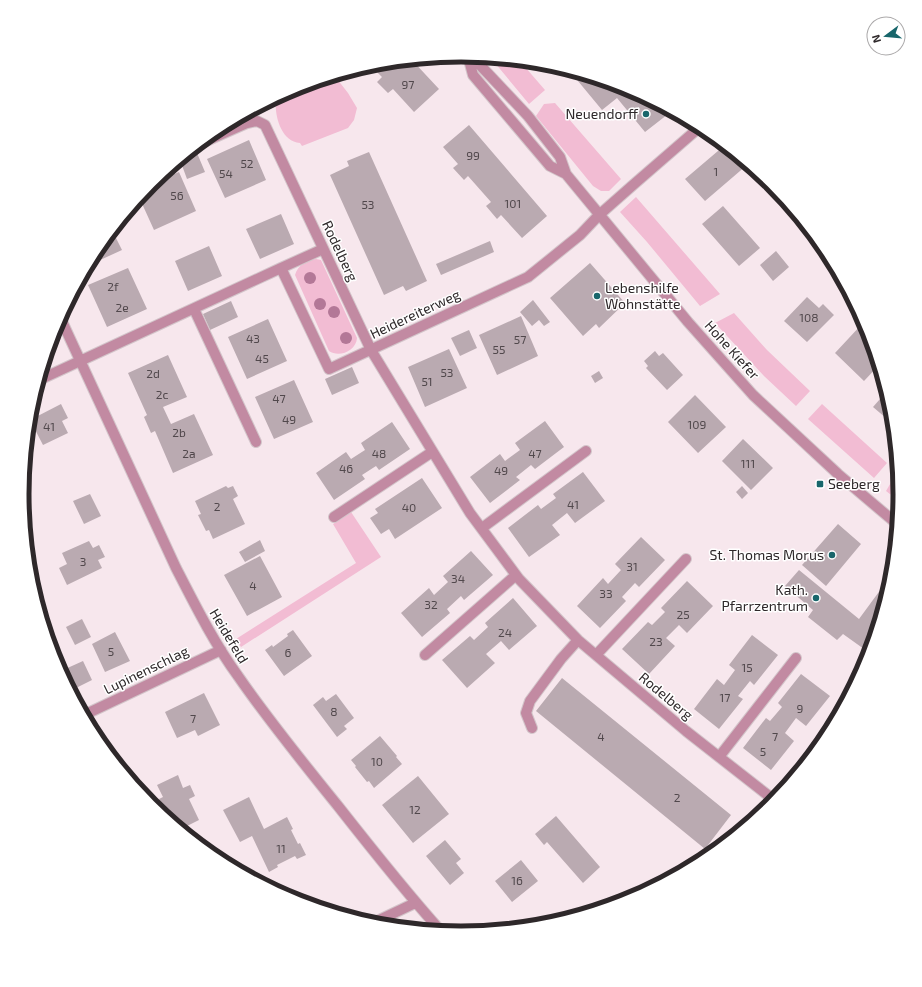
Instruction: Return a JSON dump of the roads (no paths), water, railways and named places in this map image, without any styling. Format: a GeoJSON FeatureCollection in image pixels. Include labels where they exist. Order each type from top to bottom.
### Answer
{"type":"FeatureCollection","features":[{"type":"Feature","properties":{"kind":"street","name":"Hohe Kiefer"},"geometry":{"type":"LineString","coordinates":[[468,62],[473,76],[550,166],[566,174]]}},
{"type":"Feature","properties":{"kind":"street","name":"Hohe Kiefer"},"geometry":{"type":"LineString","coordinates":[[476,62],[480,64],[528,116],[560,157],[566,174],[599,215],[688,322],[753,394],[838,474],[892,520]]}},
{"type":"Feature","properties":{"kind":"street","name":"Rodelberg"},"geometry":{"type":"LineString","coordinates":[[219,135],[247,123],[257,121],[265,125],[371,350],[470,513],[516,575],[578,640],[686,731],[769,796]]}},
{"type":"Feature","properties":{"kind":"street","name":"Heidereiterweg"},"geometry":{"type":"LineString","coordinates":[[281,268],[329,369],[528,277],[580,235],[599,215],[696,131]]}},
{"type":"Feature","properties":{"kind":"street"},"geometry":{"type":"LineString","coordinates":[[45,377],[323,249]]}},
{"type":"Feature","properties":{"kind":"street"},"geometry":{"type":"LineString","coordinates":[[194,309],[256,442]]}},
{"type":"Feature","properties":{"kind":"street","name":"Heidefeld"},"geometry":{"type":"LineString","coordinates":[[63,325],[176,568],[197,610],[237,676],[305,765],[416,903],[436,925]]}},
{"type":"Feature","properties":{"kind":"street"},"geometry":{"type":"LineString","coordinates":[[482,528],[586,451]]}},
{"type":"Feature","properties":{"kind":"street"},"geometry":{"type":"LineString","coordinates":[[334,517],[432,452]]}},
{"type":"Feature","properties":{"kind":"street"},"geometry":{"type":"LineString","coordinates":[[596,655],[686,559]]}},
{"type":"Feature","properties":{"kind":"street"},"geometry":{"type":"LineString","coordinates":[[425,655],[516,575]]}},
{"type":"Feature","properties":{"kind":"street"},"geometry":{"type":"LineString","coordinates":[[532,728],[526,713],[530,702],[561,659],[578,640]]}},
{"type":"Feature","properties":{"kind":"street","name":"Lupinenschlag"},"geometry":{"type":"LineString","coordinates":[[89,713],[221,650]]}},
{"type":"Feature","properties":{"kind":"street"},"geometry":{"type":"LineString","coordinates":[[719,757],[796,658]]}},
{"type":"Feature","properties":{"kind":"street"},"geometry":{"type":"LineString","coordinates":[[385,918],[416,903]]}},
{"type":"Feature","properties":{"kind":"place","name":"Neuendorff"},"geometry":{"type":"Point","coordinates":[646,114]}},
{"type":"Feature","properties":{"kind":"place","name":"Lebenshilfe Wohnstätte"},"geometry":{"type":"Point","coordinates":[597,296]}},
{"type":"Feature","properties":{"kind":"place","name":"Seeberg"},"geometry":{"type":"Point","coordinates":[820,484]}},
{"type":"Feature","properties":{"kind":"place","name":"St. Thomas Morus"},"geometry":{"type":"Point","coordinates":[832,555]}},
{"type":"Feature","properties":{"kind":"place","name":"Kath. Pfarrzentrum"},"geometry":{"type":"Point","coordinates":[816,598]}}]}
